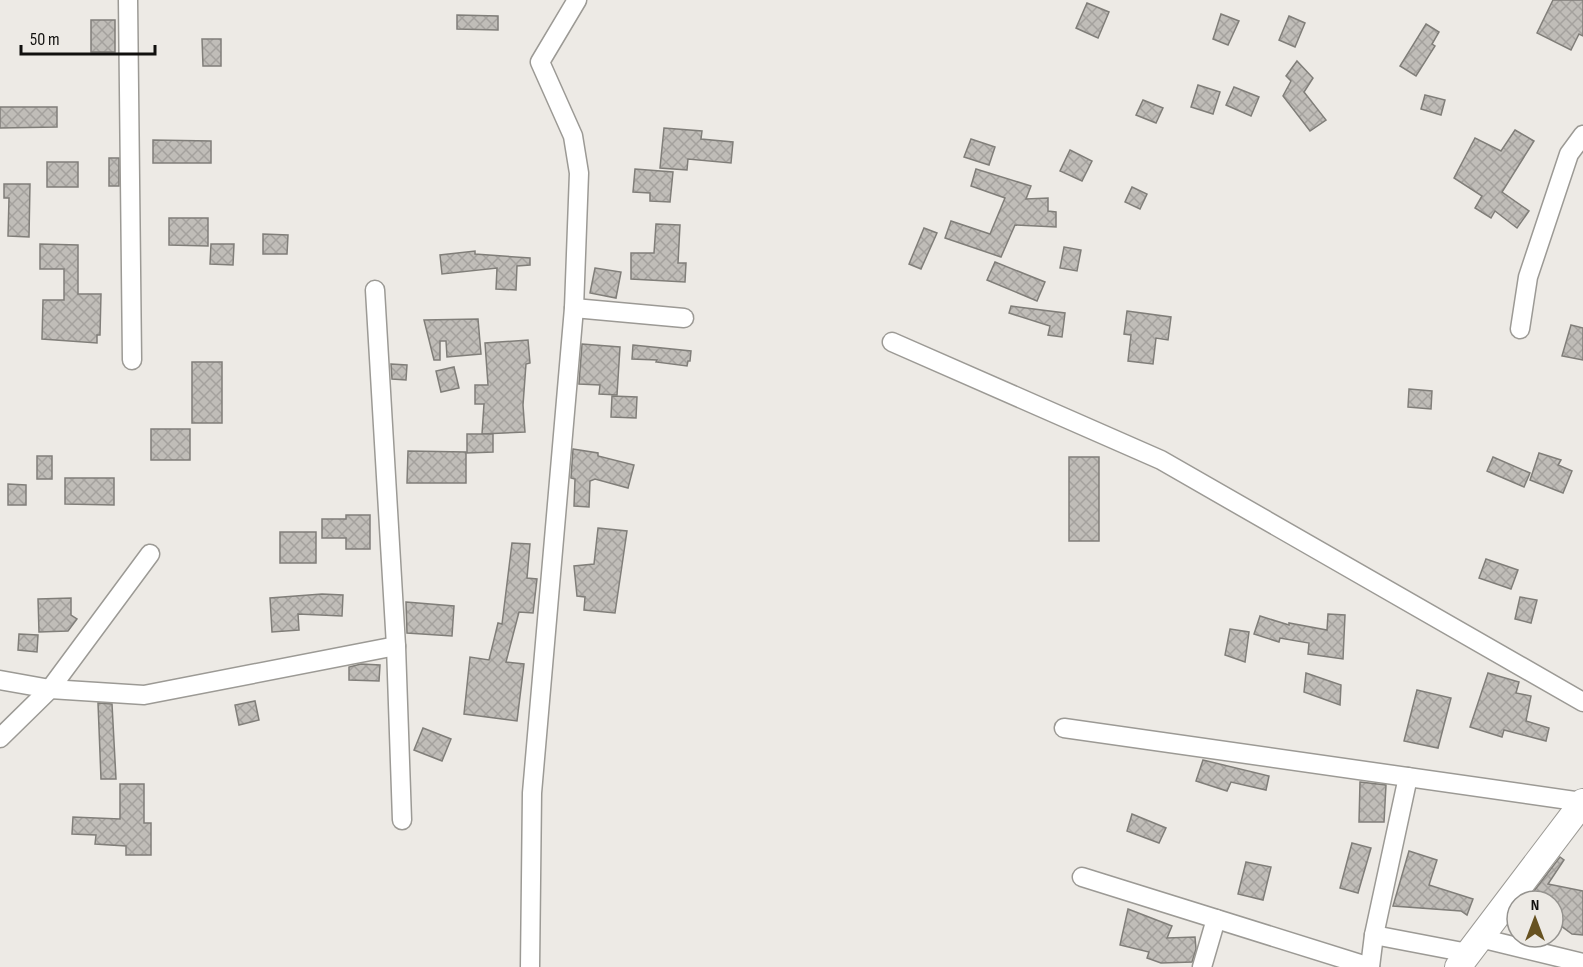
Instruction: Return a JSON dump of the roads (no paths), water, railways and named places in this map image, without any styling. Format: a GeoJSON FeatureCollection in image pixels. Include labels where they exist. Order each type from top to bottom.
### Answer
{"type":"FeatureCollection","features":[{"type":"Feature","properties":{"kind":"street"},"geometry":{"type":"LineString","coordinates":[[128,0],[132,360]]}},
{"type":"Feature","properties":{"kind":"street"},"geometry":{"type":"LineString","coordinates":[[530,967],[532,794],[574,308],[578,154],[573,136],[540,62],[577,0]]}},
{"type":"Feature","properties":{"kind":"street"},"geometry":{"type":"LineString","coordinates":[[1520,329],[1528,277],[1569,154],[1583,135]]}},
{"type":"Feature","properties":{"kind":"street"},"geometry":{"type":"LineString","coordinates":[[375,290],[396,646],[402,819]]}},
{"type":"Feature","properties":{"kind":"street"},"geometry":{"type":"LineString","coordinates":[[574,308],[684,318]]}},
{"type":"Feature","properties":{"kind":"street"},"geometry":{"type":"LineString","coordinates":[[892,342],[1161,460],[1583,702]]}},
{"type":"Feature","properties":{"kind":"street"},"geometry":{"type":"LineString","coordinates":[[0,738],[50,689],[150,554]]}},
{"type":"Feature","properties":{"kind":"street"},"geometry":{"type":"LineString","coordinates":[[0,680],[50,689],[144,695],[396,646]]}},
{"type":"Feature","properties":{"kind":"street"},"geometry":{"type":"LineString","coordinates":[[1064,728],[1583,802],[1469,953]]}},
{"type":"Feature","properties":{"kind":"street"},"geometry":{"type":"LineString","coordinates":[[1082,877],[1370,967],[1374,935],[1408,777]]}},
{"type":"Feature","properties":{"kind":"street"},"geometry":{"type":"LineString","coordinates":[[1202,967],[1216,919]]}},
{"type":"Feature","properties":{"kind":"street"},"geometry":{"type":"LineString","coordinates":[[1374,935],[1469,953],[1580,964]]}}]}
